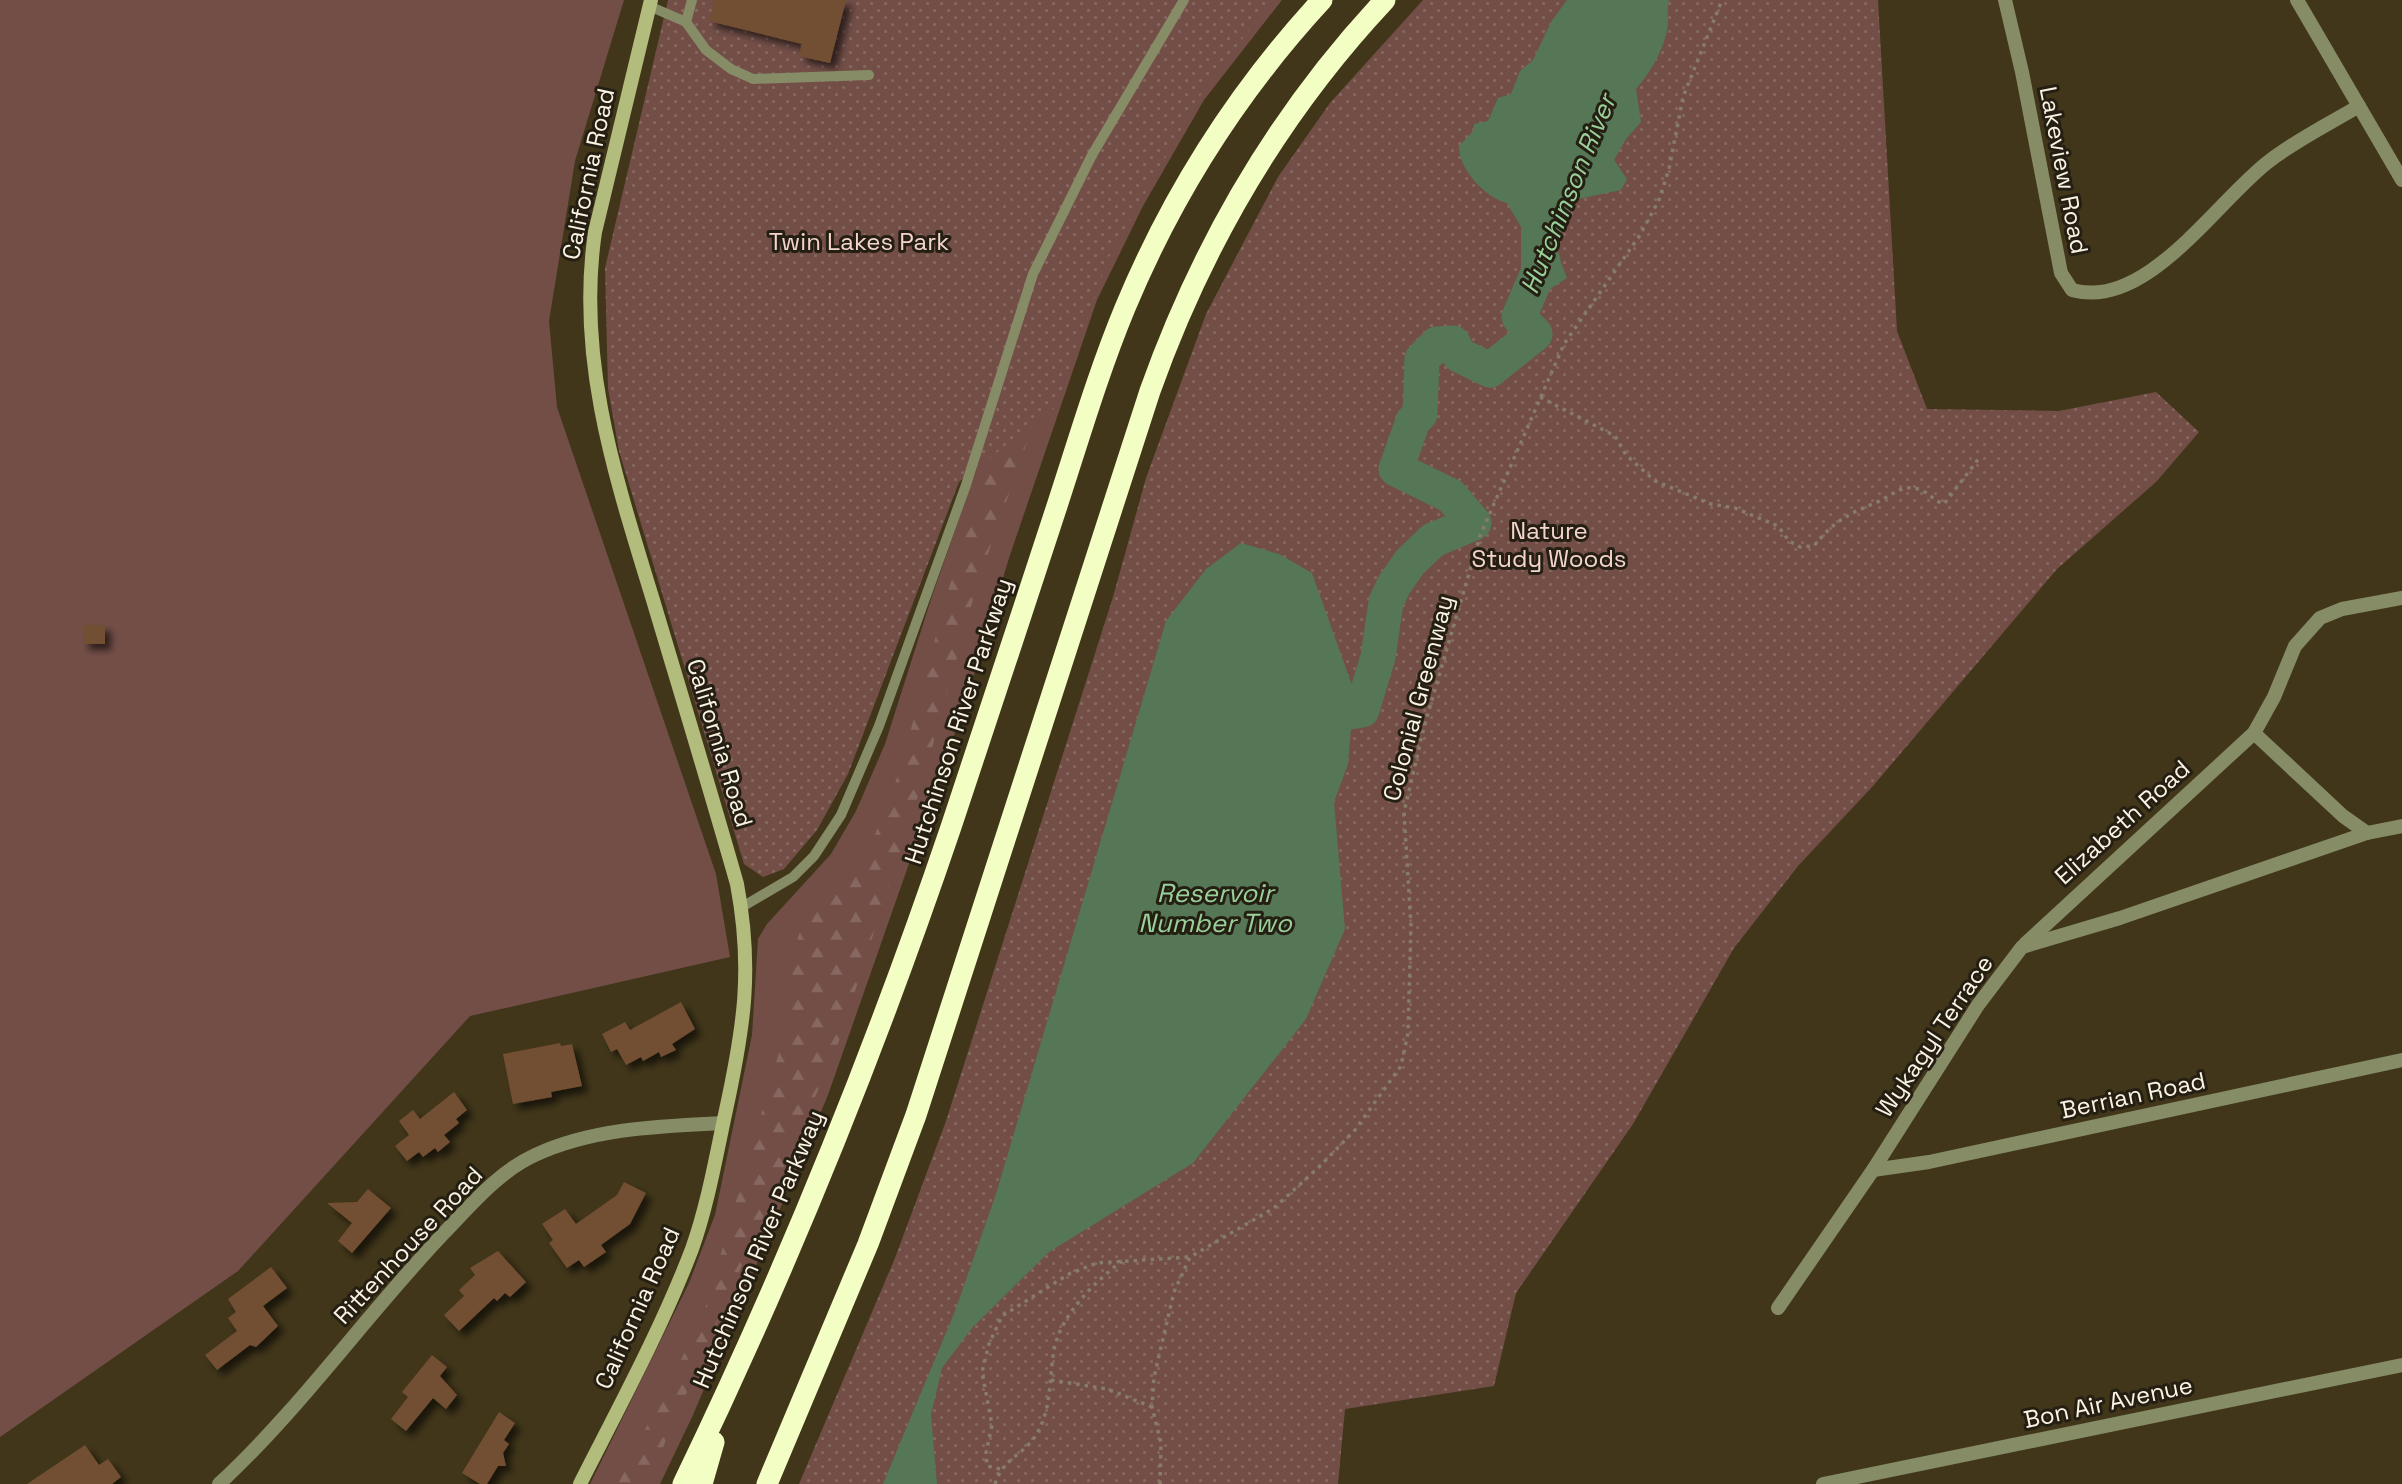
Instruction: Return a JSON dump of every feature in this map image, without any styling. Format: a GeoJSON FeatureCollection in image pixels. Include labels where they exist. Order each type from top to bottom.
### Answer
{"type":"FeatureCollection","features":[{"type":"Feature","properties":{"kind":"highway","name":"Hutchinson River Parkway"},"geometry":{"type":"LineString","coordinates":[[683,1484],[732,1380],[808,1205],[912,938],[1125,308],[1154,244],[1199,163],[1275,53],[1322,0]]}},
{"type":"Feature","properties":{"kind":"highway"},"geometry":{"type":"LineString","coordinates":[[767,1484],[868,1244],[916,1115],[1146,404],[1175,324],[1221,228],[1269,146],[1339,51],[1385,0]]}},
{"type":"Feature","properties":{"kind":"highway"},"geometry":{"type":"LineString","coordinates":[[702,1484],[732,1380]]}},
{"type":"Feature","properties":{"kind":"main road","name":"California Road"},"geometry":{"type":"LineString","coordinates":[[580,1484],[647,1350],[692,1247],[723,1123],[746,1008],[747,946],[741,907],[723,834],[614,473],[597,400],[592,357],[590,264],[595,232],[650,3]]}},
{"type":"Feature","properties":{"kind":"street","name":"Lakeview Road"},"geometry":{"type":"LineString","coordinates":[[2005,0],[2062,272],[2072,289],[2105,293],[2120,288],[2156,266],[2223,207],[2268,162],[2359,106]]}},
{"type":"Feature","properties":{"kind":"street"},"geometry":{"type":"LineString","coordinates":[[2297,0],[2402,180]]}},
{"type":"Feature","properties":{"kind":"street","name":"Elizabeth Road"},"geometry":{"type":"LineString","coordinates":[[2022,947],[2254,733],[2274,697],[2295,646],[2320,618],[2342,609],[2402,598]]}},
{"type":"Feature","properties":{"kind":"street"},"geometry":{"type":"LineString","coordinates":[[2254,733],[2343,816],[2367,833]]}},
{"type":"Feature","properties":{"kind":"street","name":"Wykagyl Terrace"},"geometry":{"type":"LineString","coordinates":[[1779,1308],[1873,1170],[1978,1005],[2022,947],[2120,918],[2367,833],[2402,825]]}},
{"type":"Feature","properties":{"kind":"street","name":"Berrian Road"},"geometry":{"type":"LineString","coordinates":[[1873,1170],[1929,1162],[2402,1060]]}},
{"type":"Feature","properties":{"kind":"street","name":"Rittenhouse Road"},"geometry":{"type":"LineString","coordinates":[[219,1484],[284,1420],[408,1271],[488,1187],[510,1171],[534,1156],[559,1146],[617,1132],[723,1123]]}},
{"type":"Feature","properties":{"kind":"street","name":"Bon Air Avenue"},"geometry":{"type":"LineString","coordinates":[[1824,1484],[2402,1365]]}},
{"type":"Feature","properties":{"kind":"lane"},"geometry":{"type":"LineString","coordinates":[[686,22],[692,0]]}},
{"type":"Feature","properties":{"kind":"lane"},"geometry":{"type":"LineString","coordinates":[[741,907],[793,877],[814,856],[841,815],[879,726],[966,485],[1033,274],[1092,155],[1184,0]]}},
{"type":"Feature","properties":{"kind":"lane"},"geometry":{"type":"LineString","coordinates":[[650,3],[686,22],[706,50],[731,69],[753,79],[869,75]]}},
{"type":"Feature","properties":{"kind":"path","name":"Colonial Greenway"},"geometry":{"type":"LineString","coordinates":[[1190,1257],[1274,1208],[1320,1167],[1355,1130],[1401,1066],[1408,1033],[1411,926],[1405,812],[1424,727],[1480,536],[1564,344],[1640,235],[1659,200],[1669,169],[1683,97],[1722,0]]}},
{"type":"Feature","properties":{"kind":"path"},"geometry":{"type":"LineString","coordinates":[[1539,397],[1615,436],[1626,455],[1654,481],[1711,504],[1735,508],[1778,526],[1789,541],[1800,547],[1814,546],[1829,527],[1861,506],[1875,503],[1901,488],[1920,489],[1934,501],[1944,504],[1980,457]]}},
{"type":"Feature","properties":{"kind":"path"},"geometry":{"type":"LineString","coordinates":[[1000,1469],[987,1466],[987,1445],[992,1425],[982,1372],[989,1344],[1002,1316],[1069,1274],[1097,1263],[1190,1257],[1174,1292],[1154,1377],[1152,1407],[1161,1443],[1160,1484]]}},
{"type":"Feature","properties":{"kind":"path"},"geometry":{"type":"LineString","coordinates":[[995,1484],[1000,1469],[1036,1435],[1049,1396],[1054,1348],[1074,1309],[1099,1279],[1122,1260]]}},
{"type":"Feature","properties":{"kind":"path"},"geometry":{"type":"LineString","coordinates":[[1051,1380],[1107,1389],[1152,1407]]}},
{"type":"Feature","properties":{"kind":"green space"},"geometry":{"type":"Polygon","coordinates":[[[0,0],[624,0],[575,161],[549,321],[557,407],[716,874],[730,957],[470,1016],[238,1271],[0,1437],[0,0]]]}},
{"type":"Feature","properties":{"kind":"green space","name":"Twin Lakes Park"},"geometry":{"type":"Polygon","coordinates":[[[668,0],[1273,0],[1207,84],[1108,259],[1057,406],[959,482],[848,774],[817,830],[784,869],[763,877],[744,864],[619,451],[608,388],[605,268],[668,0]]]}},
{"type":"Feature","properties":{"kind":"green space"},"geometry":{"type":"Polygon","coordinates":[[[1190,0],[1282,0],[1204,100],[1143,206],[1097,300],[1009,558],[967,698],[828,1095],[693,1415],[660,1484],[590,1484],[689,1283],[715,1215],[752,1035],[758,939],[767,924],[831,854],[856,811],[885,744],[932,596],[995,416],[1190,0]]]}},
{"type":"Feature","properties":{"kind":"green space","name":"Nature Study Woods"},"geometry":{"type":"Polygon","coordinates":[[[1423,0],[1878,0],[1897,331],[1927,409],[2059,411],[2156,392],[2199,432],[2156,482],[2057,569],[1873,786],[1798,866],[1734,948],[1633,1124],[1516,1293],[1494,1386],[1345,1409],[1338,1484],[799,1484],[895,1258],[946,1121],[1113,597],[1146,478],[1206,314],[1278,177],[1330,103],[1423,0]]]}},
{"type":"Feature","properties":{"kind":"green space"},"geometry":{"type":"Polygon","coordinates":[[[1047,286],[1059,351],[977,585],[924,777],[838,1044],[647,1484],[617,1484],[702,1319],[789,1018],[789,961],[806,916],[864,863],[900,770],[948,591],[1047,286]]]}},
{"type":"Feature","properties":{"kind":"water"},"geometry":{"type":"Polygon","coordinates":[[[1567,0],[1669,0],[1667,31],[1657,58],[1636,89],[1641,122],[1626,139],[1614,160],[1627,179],[1621,190],[1574,200],[1564,230],[1552,239],[1567,278],[1525,305],[1521,298],[1521,227],[1507,203],[1482,189],[1468,173],[1459,146],[1473,131],[1474,124],[1488,121],[1498,98],[1511,94],[1520,71],[1533,60],[1551,22],[1567,0]]]}},
{"type":"Feature","properties":{"kind":"water","name":"Reservoir Number Two"},"geometry":{"type":"Polygon","coordinates":[[[1241,543],[1279,554],[1312,573],[1354,691],[1348,764],[1334,802],[1345,929],[1306,1019],[1193,1163],[1049,1252],[972,1328],[942,1368],[931,1415],[937,1484],[883,1484],[955,1311],[996,1194],[1166,621],[1206,569],[1241,543]]]}},
{"type":"Feature","properties":{"kind":"building"},"geometry":{"type":"Polygon","coordinates":[[[714,0],[846,0],[830,63],[799,56],[802,44],[709,21],[714,0]]]}},
{"type":"Feature","properties":{"kind":"building"},"geometry":{"type":"Polygon","coordinates":[[[83,625],[105,625],[105,644],[83,644],[83,625]]]}},
{"type":"Feature","properties":{"kind":"building"},"geometry":{"type":"Polygon","coordinates":[[[681,1002],[695,1029],[672,1044],[676,1050],[661,1057],[659,1052],[643,1061],[641,1057],[626,1065],[617,1049],[611,1052],[602,1034],[625,1022],[630,1030],[681,1002]]]}},
{"type":"Feature","properties":{"kind":"building"},"geometry":{"type":"Polygon","coordinates":[[[560,1043],[561,1046],[572,1044],[582,1086],[551,1092],[552,1097],[513,1104],[503,1054],[560,1043]]]}},
{"type":"Feature","properties":{"kind":"building"},"geometry":{"type":"Polygon","coordinates":[[[454,1092],[467,1110],[456,1119],[459,1123],[444,1135],[450,1142],[438,1152],[435,1148],[423,1157],[419,1152],[407,1161],[395,1146],[409,1135],[399,1121],[413,1110],[420,1119],[454,1092]]]}},
{"type":"Feature","properties":{"kind":"building"},"geometry":{"type":"Polygon","coordinates":[[[624,1182],[646,1193],[630,1224],[601,1245],[606,1252],[584,1267],[579,1260],[567,1268],[549,1243],[553,1240],[542,1224],[565,1209],[576,1224],[617,1195],[624,1182]]]}},
{"type":"Feature","properties":{"kind":"building"},"geometry":{"type":"Polygon","coordinates":[[[368,1189],[391,1208],[352,1253],[338,1241],[352,1223],[327,1203],[357,1202],[368,1189]]]}},
{"type":"Feature","properties":{"kind":"building"},"geometry":{"type":"Polygon","coordinates":[[[498,1251],[526,1282],[510,1297],[505,1293],[497,1301],[494,1298],[459,1331],[444,1315],[464,1296],[459,1290],[475,1275],[470,1268],[498,1251]]]}},
{"type":"Feature","properties":{"kind":"building"},"geometry":{"type":"Polygon","coordinates":[[[271,1267],[287,1288],[263,1306],[278,1326],[256,1347],[250,1345],[217,1370],[205,1355],[237,1331],[228,1318],[236,1312],[228,1299],[271,1267]]]}},
{"type":"Feature","properties":{"kind":"building"},"geometry":{"type":"Polygon","coordinates":[[[432,1355],[447,1367],[440,1376],[457,1395],[446,1409],[433,1398],[406,1431],[391,1419],[408,1397],[402,1392],[432,1355]]]}},
{"type":"Feature","properties":{"kind":"building"},"geometry":{"type":"Polygon","coordinates":[[[499,1412],[515,1423],[504,1440],[509,1444],[503,1453],[506,1466],[498,1466],[487,1484],[480,1484],[462,1473],[499,1412]]]}},
{"type":"Feature","properties":{"kind":"building"},"geometry":{"type":"Polygon","coordinates":[[[85,1445],[99,1465],[108,1459],[121,1477],[112,1484],[27,1484],[85,1445]]]}},
{"type":"Feature","properties":{"kind":"waterway","name":"Hutchinson River"},"geometry":{"type":"LineString","coordinates":[[1350,712],[1362,710],[1378,657],[1386,602],[1394,585],[1410,562],[1433,540],[1474,523],[1451,496],[1396,469],[1413,421],[1420,414],[1422,359],[1437,344],[1453,343],[1459,355],[1490,370],[1535,334],[1519,317],[1543,261]]}}]}
